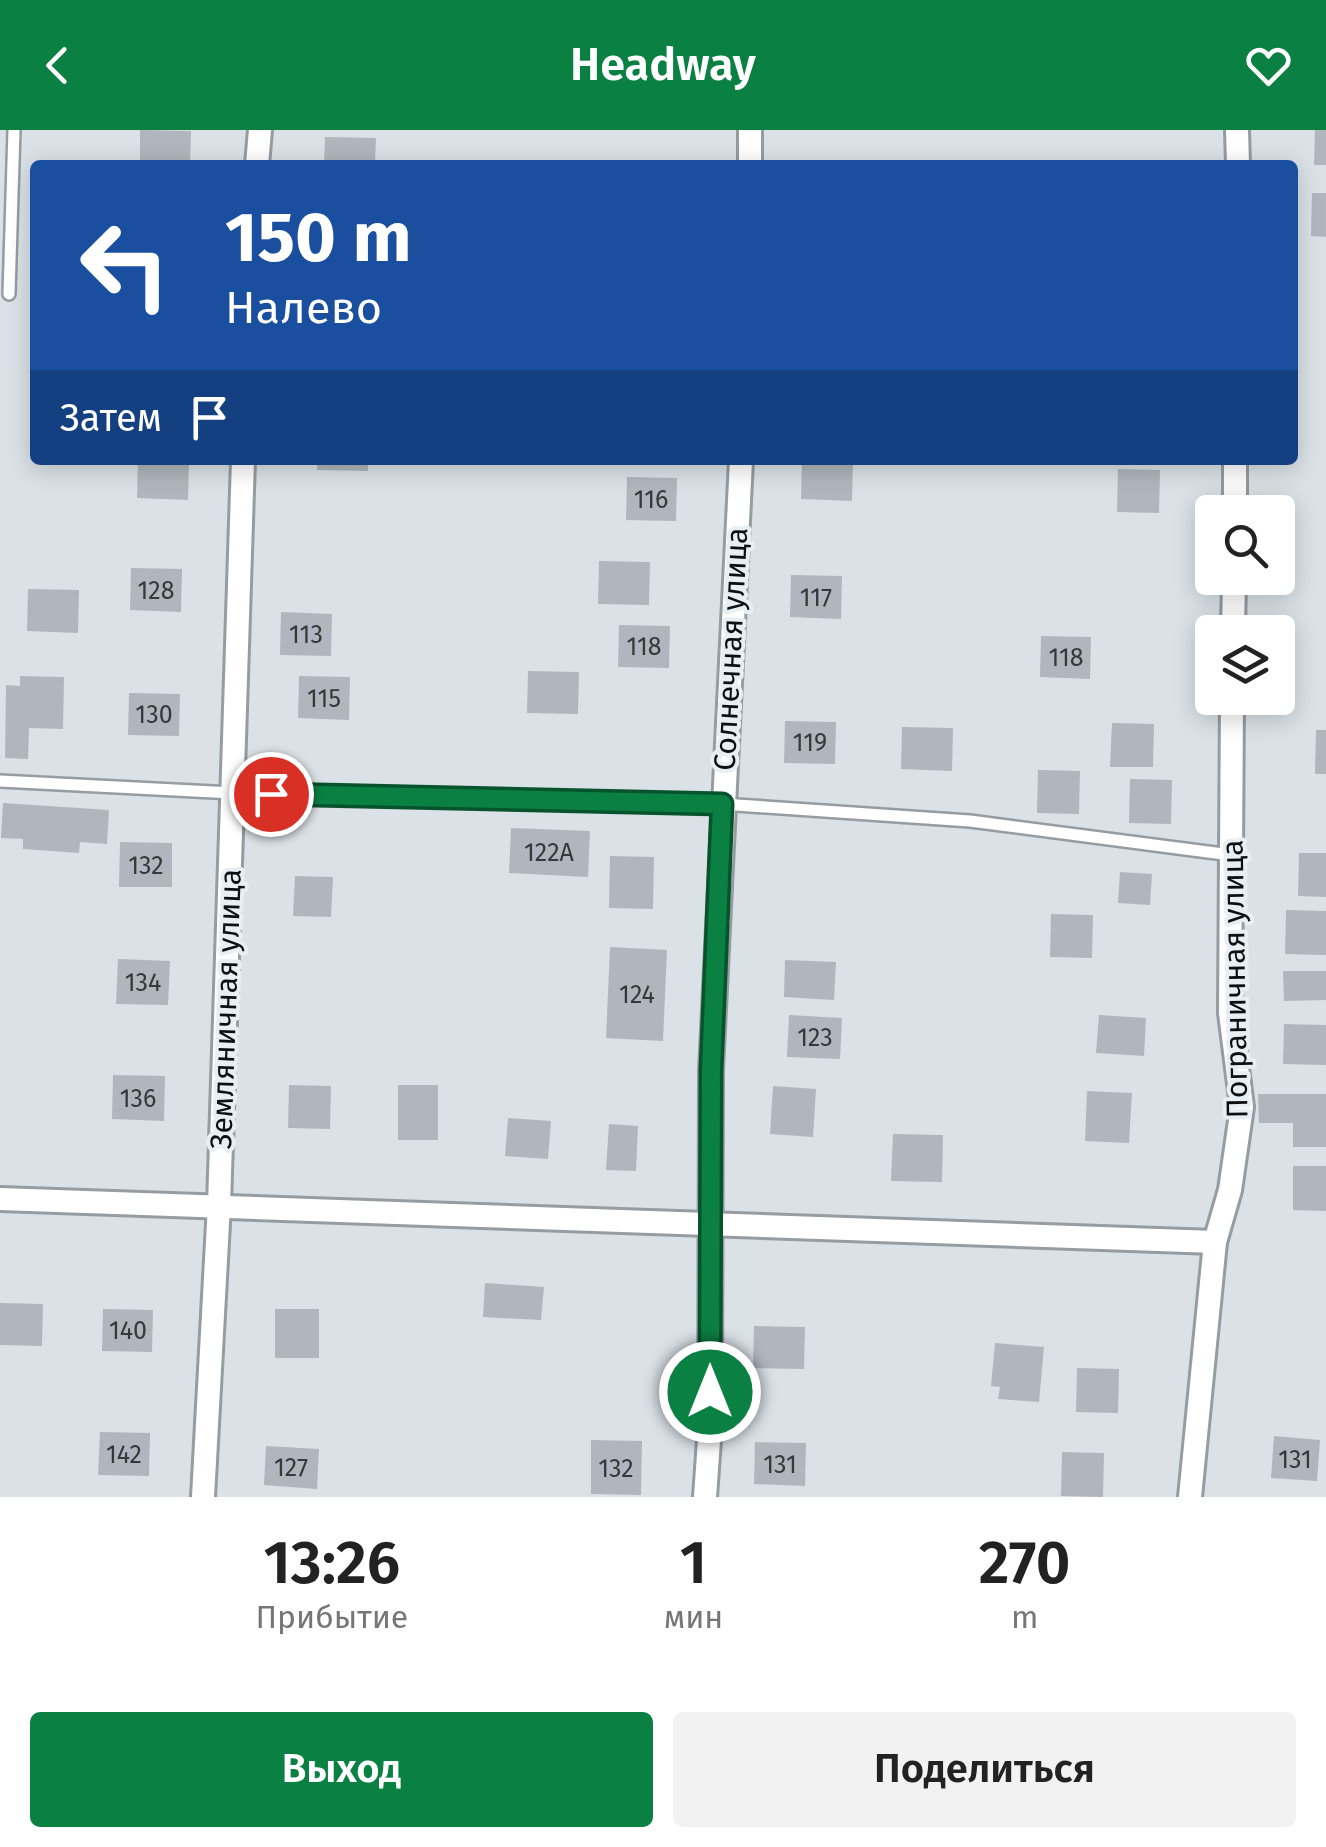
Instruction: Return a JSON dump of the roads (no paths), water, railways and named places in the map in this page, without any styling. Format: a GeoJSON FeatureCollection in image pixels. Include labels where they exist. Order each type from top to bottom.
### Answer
{"type":"FeatureCollection","features":[{"type":"Feature","properties":{"kind":"street"},"geometry":{"type":"LineString","coordinates":[[258,160],[260,130]]}},
{"type":"Feature","properties":{"kind":"street"},"geometry":{"type":"LineString","coordinates":[[750,130],[750,160]]}},
{"type":"Feature","properties":{"kind":"street"},"geometry":{"type":"LineString","coordinates":[[1238,130],[1238,160]]}},
{"type":"Feature","properties":{"kind":"street","name":"Земляничная улица"},"geometry":{"type":"LineString","coordinates":[[203,1497],[219,1205],[242,465]]}},
{"type":"Feature","properties":{"kind":"street","name":"Солнечная улица"},"geometry":{"type":"LineString","coordinates":[[705,1497],[710,1426],[710,1224],[722,804],[741,465]]}},
{"type":"Feature","properties":{"kind":"street"},"geometry":{"type":"LineString","coordinates":[[1235,465],[1235,495]]}},
{"type":"Feature","properties":{"kind":"street","name":"Пограничная улица"},"geometry":{"type":"LineString","coordinates":[[1190,1497],[1215,1242],[1230,1190],[1242,1107],[1230,1013],[1232,715]]}},
{"type":"Feature","properties":{"kind":"street"},"geometry":{"type":"LineString","coordinates":[[0,1199],[1215,1242]]}},
{"type":"Feature","properties":{"kind":"lane"},"geometry":{"type":"LineString","coordinates":[[9,294],[14,130]]}},
{"type":"Feature","properties":{"kind":"lane"},"geometry":{"type":"LineString","coordinates":[[0,781],[233,793],[722,804],[970,821],[1230,854]]}}]}
